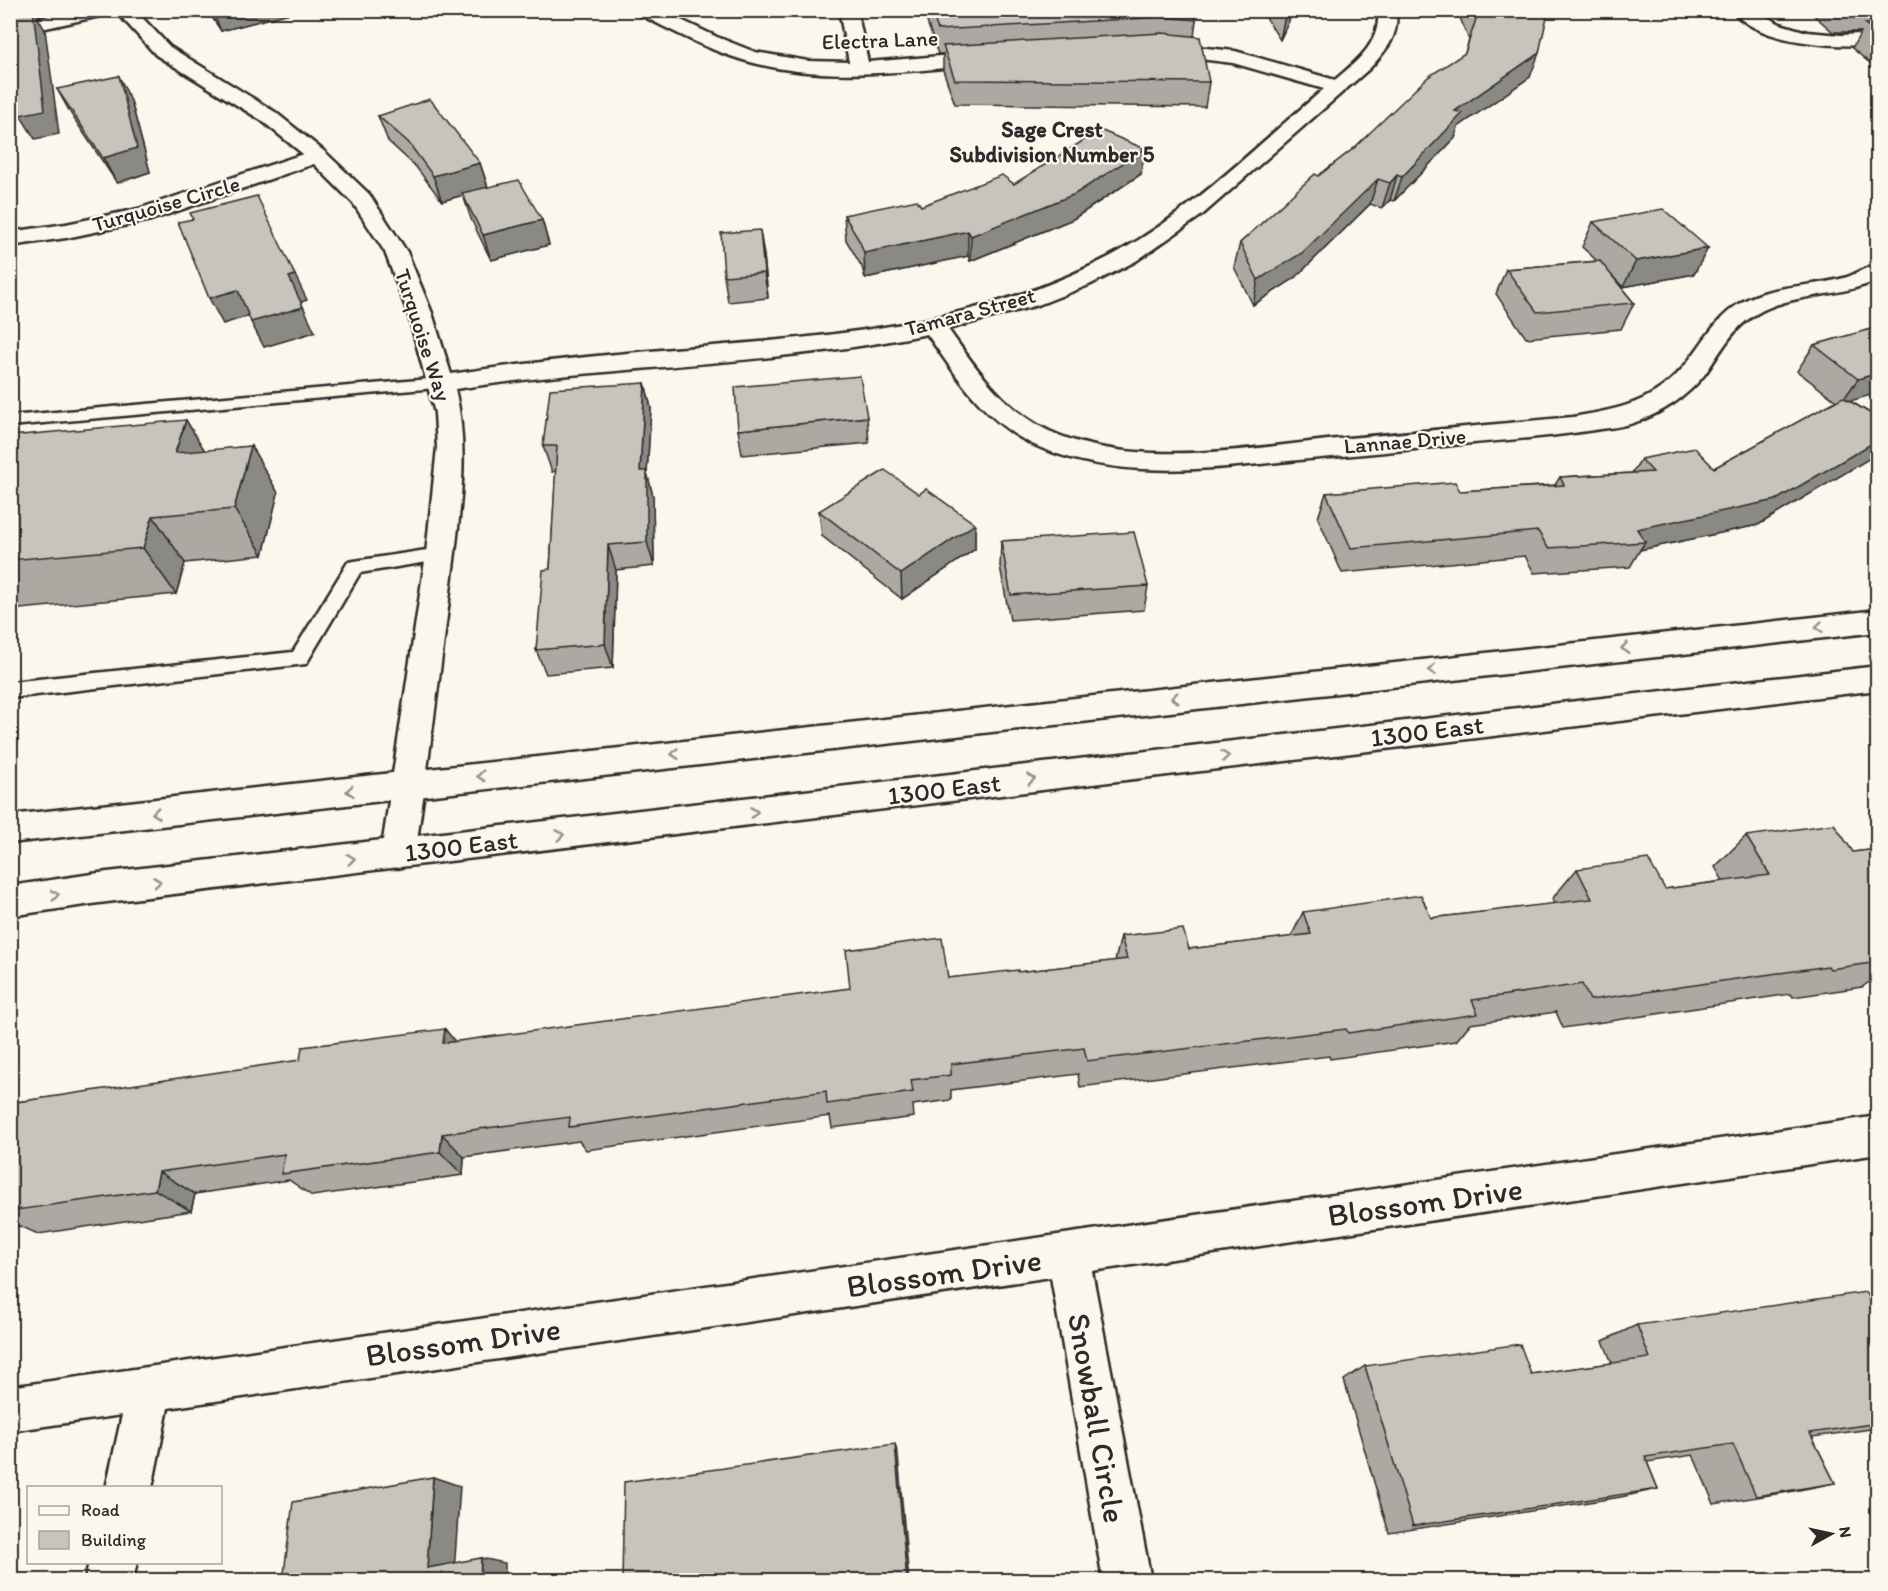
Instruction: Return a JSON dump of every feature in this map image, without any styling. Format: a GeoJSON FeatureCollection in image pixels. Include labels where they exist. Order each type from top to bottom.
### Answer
{"type":"FeatureCollection","features":[{"type":"Feature","properties":{"kind":"street"},"geometry":{"type":"LineString","coordinates":[[10,32],[102,10]]}},
{"type":"Feature","properties":{"kind":"street","name":"Turquoise Way"},"geometry":{"type":"LineString","coordinates":[[124,10],[163,51],[268,116],[318,156],[361,199],[396,252],[420,313],[448,413],[450,447],[440,554],[398,854]]}},
{"type":"Feature","properties":{"kind":"street","name":"Electra Lane"},"geometry":{"type":"LineString","coordinates":[[644,10],[750,56],[784,64],[860,67],[1002,57]]}},
{"type":"Feature","properties":{"kind":"street"},"geometry":{"type":"LineString","coordinates":[[848,10],[860,67]]}},
{"type":"Feature","properties":{"kind":"street","name":"Tamara Street"},"geometry":{"type":"LineString","coordinates":[[441,382],[529,369],[860,339],[934,326],[1008,305],[1074,282],[1126,257],[1169,230],[1338,87],[1377,50],[1388,27],[1386,10]]}},
{"type":"Feature","properties":{"kind":"street"},"geometry":{"type":"LineString","coordinates":[[1741,10],[1759,23],[1794,37],[1830,41],[1878,39]]}},
{"type":"Feature","properties":{"kind":"street"},"geometry":{"type":"LineString","coordinates":[[1140,49],[1199,52],[1235,57],[1338,87]]}},
{"type":"Feature","properties":{"kind":"street","name":"Turquoise Circle"},"geometry":{"type":"LineString","coordinates":[[10,239],[66,231],[143,215],[318,156]]}},
{"type":"Feature","properties":{"kind":"street","name":"Lannae Drive"},"geometry":{"type":"LineString","coordinates":[[934,326],[990,401],[1020,426],[1058,447],[1125,459],[1168,462],[1222,459],[1573,425],[1628,416],[1668,396],[1694,371],[1724,328],[1747,309],[1775,297],[1850,284],[1878,271]]}},
{"type":"Feature","properties":{"kind":"street"},"geometry":{"type":"LineString","coordinates":[[10,829],[1878,621]]}},
{"type":"Feature","properties":{"kind":"street","name":"1300 East"},"geometry":{"type":"LineString","coordinates":[[10,901],[1878,678]]}},
{"type":"Feature","properties":{"kind":"street","name":"Blossom Drive"},"geometry":{"type":"LineString","coordinates":[[10,1409],[1878,1135]]}},
{"type":"Feature","properties":{"kind":"street","name":"Snowball Circle"},"geometry":{"type":"LineString","coordinates":[[1068,1255],[1127,1581]]}},
{"type":"Feature","properties":{"kind":"street"},"geometry":{"type":"LineString","coordinates":[[129,1486],[150,1387]]}},
{"type":"Feature","properties":{"kind":"street"},"geometry":{"type":"LineString","coordinates":[[109,1581],[113,1564]]}},
{"type":"Feature","properties":{"kind":"lane"},"geometry":{"type":"LineString","coordinates":[[10,421],[441,382]]}},
{"type":"Feature","properties":{"kind":"lane"},"geometry":{"type":"LineString","coordinates":[[10,690],[299,659],[354,567],[440,554]]}},
{"type":"Feature","properties":{"kind":"building"},"geometry":{"type":"Polygon","coordinates":[[[33,10],[45,110],[20,115],[10,80],[10,12],[33,10]]]}},
{"type":"Feature","properties":{"kind":"building"},"geometry":{"type":"Polygon","coordinates":[[[931,10],[1194,10],[1196,20],[1162,17],[938,30],[931,10]]]}},
{"type":"Feature","properties":{"kind":"building"},"geometry":{"type":"Polygon","coordinates":[[[1474,10],[1547,10],[1539,53],[1455,111],[1463,113],[1402,177],[1397,175],[1390,183],[1378,179],[1302,253],[1258,280],[1240,243],[1315,174],[1318,176],[1353,149],[1428,77],[1465,53],[1477,16],[1474,10]]]}},
{"type":"Feature","properties":{"kind":"building"},"geometry":{"type":"Polygon","coordinates":[[[1878,23],[1878,34],[1865,24],[1878,23]]]}},
{"type":"Feature","properties":{"kind":"building"},"geometry":{"type":"Polygon","coordinates":[[[1162,33],[1200,37],[1209,82],[955,80],[943,46],[1162,33]]]}},
{"type":"Feature","properties":{"kind":"building"},"geometry":{"type":"Polygon","coordinates":[[[119,76],[137,148],[103,158],[57,89],[119,76]]]}},
{"type":"Feature","properties":{"kind":"building"},"geometry":{"type":"Polygon","coordinates":[[[430,99],[480,163],[433,176],[408,142],[378,116],[430,99]]]}},
{"type":"Feature","properties":{"kind":"building"},"geometry":{"type":"Polygon","coordinates":[[[1100,130],[1145,149],[1075,194],[971,236],[968,231],[864,253],[844,215],[917,200],[921,206],[1002,175],[1014,184],[1100,130]]]}},
{"type":"Feature","properties":{"kind":"building"},"geometry":{"type":"Polygon","coordinates":[[[519,180],[542,220],[483,235],[462,193],[519,180]]]}},
{"type":"Feature","properties":{"kind":"building"},"geometry":{"type":"Polygon","coordinates":[[[257,196],[295,275],[289,277],[303,307],[251,322],[238,290],[209,298],[178,222],[193,219],[190,213],[257,196]]]}},
{"type":"Feature","properties":{"kind":"building"},"geometry":{"type":"Polygon","coordinates":[[[1663,209],[1708,248],[1636,261],[1593,222],[1663,209]]]}},
{"type":"Feature","properties":{"kind":"building"},"geometry":{"type":"Polygon","coordinates":[[[760,230],[764,273],[724,276],[721,233],[760,230]]]}},
{"type":"Feature","properties":{"kind":"building"},"geometry":{"type":"Polygon","coordinates":[[[1600,261],[1634,303],[1537,312],[1506,269],[1600,261]]]}},
{"type":"Feature","properties":{"kind":"building"},"geometry":{"type":"Polygon","coordinates":[[[1878,327],[1878,373],[1858,379],[1814,345],[1878,327]]]}},
{"type":"Feature","properties":{"kind":"building"},"geometry":{"type":"Polygon","coordinates":[[[860,376],[867,417],[738,430],[735,387],[860,376]]]}},
{"type":"Feature","properties":{"kind":"building"},"geometry":{"type":"Polygon","coordinates":[[[645,383],[640,471],[647,471],[647,542],[608,545],[605,644],[536,650],[543,570],[550,569],[557,446],[543,446],[550,389],[645,383]]]}},
{"type":"Feature","properties":{"kind":"building"},"geometry":{"type":"Polygon","coordinates":[[[1843,397],[1878,418],[1878,440],[1776,500],[1637,529],[1645,542],[1548,548],[1538,531],[1351,548],[1326,493],[1455,482],[1460,491],[1564,485],[1560,477],[1653,472],[1641,459],[1695,448],[1714,468],[1843,397]]]}},
{"type":"Feature","properties":{"kind":"building"},"geometry":{"type":"Polygon","coordinates":[[[186,420],[175,453],[251,446],[234,509],[153,516],[143,548],[10,560],[10,436],[186,420]]]}},
{"type":"Feature","properties":{"kind":"building"},"geometry":{"type":"Polygon","coordinates":[[[885,470],[919,494],[926,489],[975,524],[901,574],[819,511],[885,470]]]}},
{"type":"Feature","properties":{"kind":"building"},"geometry":{"type":"Polygon","coordinates":[[[1134,532],[1148,586],[1011,595],[1001,541],[1134,532]]]}},
{"type":"Feature","properties":{"kind":"building"},"geometry":{"type":"Polygon","coordinates":[[[1834,824],[1853,852],[1878,849],[1878,962],[1830,969],[1828,966],[1590,1000],[1582,984],[1472,1000],[1478,1014],[1348,1033],[1346,1029],[1087,1061],[1084,1048],[951,1064],[951,1075],[911,1080],[913,1092],[827,1104],[826,1091],[569,1127],[570,1117],[442,1134],[440,1152],[281,1174],[285,1154],[159,1172],[155,1190],[10,1211],[10,1103],[300,1060],[302,1047],[445,1029],[443,1043],[850,988],[846,950],[942,938],[948,978],[1127,959],[1121,936],[1183,929],[1189,949],[1311,934],[1303,912],[1421,895],[1431,918],[1592,899],[1577,869],[1648,859],[1665,889],[1770,875],[1746,836],[1834,824]]]}},
{"type":"Feature","properties":{"kind":"building"},"geometry":{"type":"Polygon","coordinates":[[[1866,1292],[1878,1314],[1878,1423],[1810,1433],[1835,1483],[1756,1496],[1733,1444],[1645,1457],[1658,1489],[1413,1526],[1365,1366],[1520,1344],[1531,1374],[1650,1358],[1637,1325],[1866,1292]]]}},
{"type":"Feature","properties":{"kind":"building"},"geometry":{"type":"Polygon","coordinates":[[[895,1444],[907,1581],[622,1581],[624,1482],[895,1444]]]}},
{"type":"Feature","properties":{"kind":"building"},"geometry":{"type":"Polygon","coordinates":[[[433,1477],[427,1568],[481,1558],[480,1581],[283,1581],[293,1502],[433,1477]]]}},
{"type":"Feature","properties":{"kind":"district","name":"Sage Crest Subdivision Number 5"},"geometry":{"type":"Point","coordinates":[1052,142]}}]}
